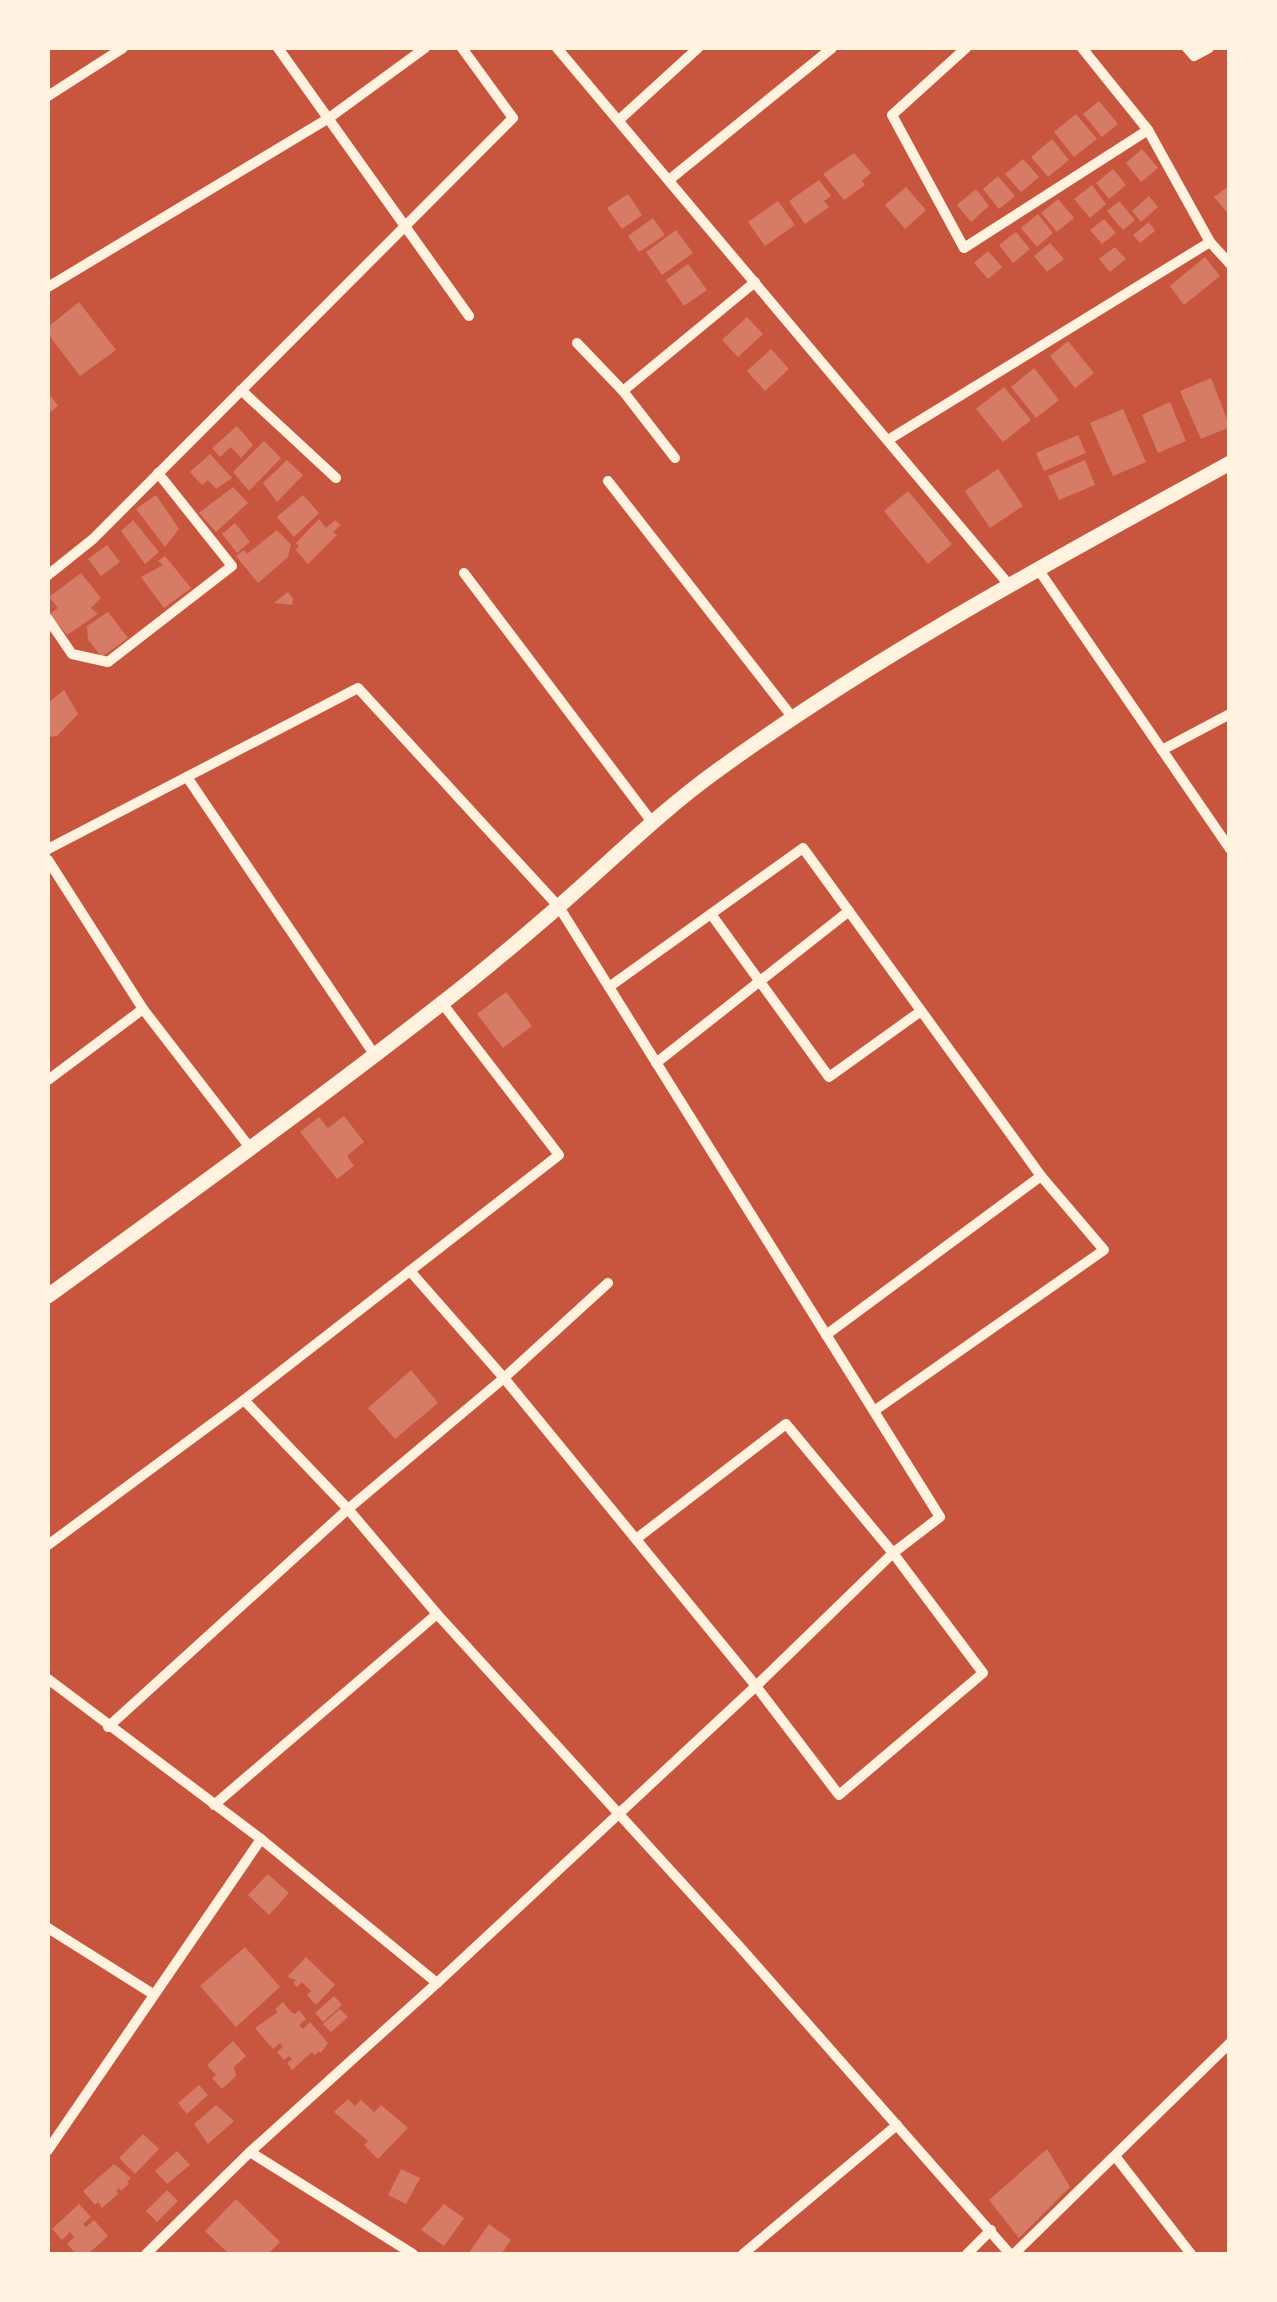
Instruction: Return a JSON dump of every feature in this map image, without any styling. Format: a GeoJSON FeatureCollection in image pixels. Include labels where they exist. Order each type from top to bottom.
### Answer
{"type":"FeatureCollection","features":[{"type":"Feature","properties":{"kind":"street"},"geometry":{"type":"LineString","coordinates":[[48,96],[123,48]]}},
{"type":"Feature","properties":{"kind":"street"},"geometry":{"type":"LineString","coordinates":[[278,48],[470,316]]}},
{"type":"Feature","properties":{"kind":"street"},"geometry":{"type":"LineString","coordinates":[[48,287],[329,118],[425,48]]}},
{"type":"Feature","properties":{"kind":"street"},"geometry":{"type":"LineString","coordinates":[[49,569],[93,539],[513,118],[462,48]]}},
{"type":"Feature","properties":{"kind":"street"},"geometry":{"type":"LineString","coordinates":[[557,48],[1010,586]]}},
{"type":"Feature","properties":{"kind":"street"},"geometry":{"type":"LineString","coordinates":[[619,120],[698,48]]}},
{"type":"Feature","properties":{"kind":"street"},"geometry":{"type":"LineString","coordinates":[[669,180],[832,48]]}},
{"type":"Feature","properties":{"kind":"street"},"geometry":{"type":"LineString","coordinates":[[966,48],[892,115],[964,248],[1148,130]]}},
{"type":"Feature","properties":{"kind":"street"},"geometry":{"type":"LineString","coordinates":[[1082,48],[1148,130],[1210,242],[1230,264]]}},
{"type":"Feature","properties":{"kind":"street"},"geometry":{"type":"LineString","coordinates":[[1187,48],[1194,56],[1209,48]]}},
{"type":"Feature","properties":{"kind":"street"},"geometry":{"type":"LineString","coordinates":[[888,440],[1210,242]]}},
{"type":"Feature","properties":{"kind":"street"},"geometry":{"type":"LineString","coordinates":[[622,391],[755,282]]}},
{"type":"Feature","properties":{"kind":"street"},"geometry":{"type":"LineString","coordinates":[[577,343],[622,391],[675,458]]}},
{"type":"Feature","properties":{"kind":"street"},"geometry":{"type":"LineString","coordinates":[[241,390],[336,478]]}},
{"type":"Feature","properties":{"kind":"street"},"geometry":{"type":"LineString","coordinates":[[48,1296],[251,1149],[442,1003],[714,773],[858,675],[1230,463]]}},
{"type":"Feature","properties":{"kind":"street"},"geometry":{"type":"LineString","coordinates":[[48,619],[72,654],[108,662],[232,566],[158,473]]}},
{"type":"Feature","properties":{"kind":"street"},"geometry":{"type":"LineString","coordinates":[[608,481],[794,718]]}},
{"type":"Feature","properties":{"kind":"street"},"geometry":{"type":"LineString","coordinates":[[1038,569],[1230,849]]}},
{"type":"Feature","properties":{"kind":"street"},"geometry":{"type":"LineString","coordinates":[[464,573],[652,822]]}},
{"type":"Feature","properties":{"kind":"street"},"geometry":{"type":"LineString","coordinates":[[48,850],[358,688],[558,907],[940,1517],[894,1553],[437,1983],[250,2152],[146,2254]]}},
{"type":"Feature","properties":{"kind":"street"},"geometry":{"type":"LineString","coordinates":[[1162,750],[1230,714]]}},
{"type":"Feature","properties":{"kind":"street"},"geometry":{"type":"LineString","coordinates":[[187,777],[374,1054]]}},
{"type":"Feature","properties":{"kind":"street"},"geometry":{"type":"LineString","coordinates":[[609,987],[803,848],[1041,1176],[1104,1250],[874,1411]]}},
{"type":"Feature","properties":{"kind":"street"},"geometry":{"type":"LineString","coordinates":[[48,860],[143,1009],[251,1149]]}},
{"type":"Feature","properties":{"kind":"street"},"geometry":{"type":"LineString","coordinates":[[656,1063],[848,912]]}},
{"type":"Feature","properties":{"kind":"street"},"geometry":{"type":"LineString","coordinates":[[710,914],[829,1077],[921,1011]]}},
{"type":"Feature","properties":{"kind":"street"},"geometry":{"type":"LineString","coordinates":[[48,1545],[244,1400],[559,1155],[442,1003]]}},
{"type":"Feature","properties":{"kind":"street"},"geometry":{"type":"LineString","coordinates":[[48,1080],[143,1009]]}},
{"type":"Feature","properties":{"kind":"street"},"geometry":{"type":"LineString","coordinates":[[826,1334],[1041,1176]]}},
{"type":"Feature","properties":{"kind":"street"},"geometry":{"type":"LineString","coordinates":[[410,1271],[636,1539],[839,1795],[984,1673],[894,1553],[786,1424],[636,1539]]}},
{"type":"Feature","properties":{"kind":"street"},"geometry":{"type":"LineString","coordinates":[[108,1727],[348,1509],[504,1378],[608,1282]]}},
{"type":"Feature","properties":{"kind":"street"},"geometry":{"type":"LineString","coordinates":[[244,1400],[348,1509],[436,1614],[619,1812],[1012,2254],[1230,2043]]}},
{"type":"Feature","properties":{"kind":"street"},"geometry":{"type":"LineString","coordinates":[[214,1805],[436,1614]]}},
{"type":"Feature","properties":{"kind":"street"},"geometry":{"type":"LineString","coordinates":[[48,1679],[260,1839],[437,1983]]}},
{"type":"Feature","properties":{"kind":"street"},"geometry":{"type":"LineString","coordinates":[[48,2150],[260,1839]]}},
{"type":"Feature","properties":{"kind":"street"},"geometry":{"type":"LineString","coordinates":[[48,1928],[153,1994]]}},
{"type":"Feature","properties":{"kind":"street"},"geometry":{"type":"LineString","coordinates":[[743,2254],[897,2126]]}},
{"type":"Feature","properties":{"kind":"street"},"geometry":{"type":"LineString","coordinates":[[250,2152],[413,2254]]}},
{"type":"Feature","properties":{"kind":"street"},"geometry":{"type":"LineString","coordinates":[[1115,2156],[1190,2254]]}},
{"type":"Feature","properties":{"kind":"street"},"geometry":{"type":"LineString","coordinates":[[967,2254],[991,2230]]}},
{"type":"Feature","properties":{"kind":"building"},"geometry":{"type":"Polygon","coordinates":[[[1099,101],[1118,124],[1102,137],[1083,114],[1099,101]]]}},
{"type":"Feature","properties":{"kind":"building"},"geometry":{"type":"Polygon","coordinates":[[[1076,114],[1097,139],[1074,157],[1054,132],[1076,114]]]}},
{"type":"Feature","properties":{"kind":"building"},"geometry":{"type":"Polygon","coordinates":[[[1052,139],[1069,160],[1048,177],[1031,157],[1052,139]]]}},
{"type":"Feature","properties":{"kind":"building"},"geometry":{"type":"Polygon","coordinates":[[[1142,149],[1158,168],[1141,182],[1126,163],[1142,149]]]}},
{"type":"Feature","properties":{"kind":"building"},"geometry":{"type":"Polygon","coordinates":[[[854,153],[871,173],[862,181],[865,185],[844,200],[823,174],[854,153]]]}},
{"type":"Feature","properties":{"kind":"building"},"geometry":{"type":"Polygon","coordinates":[[[1023,159],[1039,177],[1021,192],[1005,174],[1023,159]]]}},
{"type":"Feature","properties":{"kind":"building"},"geometry":{"type":"Polygon","coordinates":[[[1113,169],[1126,185],[1109,199],[1096,183],[1113,169]]]}},
{"type":"Feature","properties":{"kind":"building"},"geometry":{"type":"Polygon","coordinates":[[[998,176],[1015,196],[999,209],[983,189],[998,176]]]}},
{"type":"Feature","properties":{"kind":"building"},"geometry":{"type":"Polygon","coordinates":[[[819,180],[831,196],[824,201],[829,207],[805,224],[789,201],[819,180]]]}},
{"type":"Feature","properties":{"kind":"building"},"geometry":{"type":"Polygon","coordinates":[[[1092,185],[1106,204],[1090,218],[1074,199],[1092,185]]]}},
{"type":"Feature","properties":{"kind":"building"},"geometry":{"type":"Polygon","coordinates":[[[1230,185],[1230,216],[1214,197],[1230,185]]]}},
{"type":"Feature","properties":{"kind":"building"},"geometry":{"type":"Polygon","coordinates":[[[906,187],[926,210],[905,229],[885,205],[906,187]]]}},
{"type":"Feature","properties":{"kind":"building"},"geometry":{"type":"Polygon","coordinates":[[[976,189],[989,206],[971,222],[957,205],[976,189]]]}},
{"type":"Feature","properties":{"kind":"building"},"geometry":{"type":"Polygon","coordinates":[[[628,194],[642,215],[622,229],[607,208],[628,194]]]}},
{"type":"Feature","properties":{"kind":"building"},"geometry":{"type":"Polygon","coordinates":[[[1149,196],[1158,207],[1141,222],[1132,211],[1149,196]]]}},
{"type":"Feature","properties":{"kind":"building"},"geometry":{"type":"Polygon","coordinates":[[[1058,199],[1074,218],[1057,232],[1041,213],[1058,199]]]}},
{"type":"Feature","properties":{"kind":"building"},"geometry":{"type":"Polygon","coordinates":[[[778,201],[795,225],[765,246],[748,222],[778,201]]]}},
{"type":"Feature","properties":{"kind":"building"},"geometry":{"type":"Polygon","coordinates":[[[1119,201],[1135,220],[1123,230],[1107,211],[1119,201]]]}},
{"type":"Feature","properties":{"kind":"building"},"geometry":{"type":"Polygon","coordinates":[[[1038,214],[1053,233],[1037,247],[1021,228],[1038,214]]]}},
{"type":"Feature","properties":{"kind":"building"},"geometry":{"type":"Polygon","coordinates":[[[653,218],[665,235],[639,252],[628,236],[653,218]]]}},
{"type":"Feature","properties":{"kind":"building"},"geometry":{"type":"Polygon","coordinates":[[[1104,219],[1116,233],[1102,244],[1090,230],[1104,219]]]}},
{"type":"Feature","properties":{"kind":"building"},"geometry":{"type":"Polygon","coordinates":[[[1149,222],[1155,231],[1140,243],[1133,235],[1149,222]]]}},
{"type":"Feature","properties":{"kind":"building"},"geometry":{"type":"Polygon","coordinates":[[[676,230],[693,253],[662,275],[646,252],[676,230]]]}},
{"type":"Feature","properties":{"kind":"building"},"geometry":{"type":"Polygon","coordinates":[[[1016,232],[1030,249],[1013,263],[999,245],[1016,232]]]}},
{"type":"Feature","properties":{"kind":"building"},"geometry":{"type":"Polygon","coordinates":[[[1050,243],[1064,259],[1047,272],[1034,256],[1050,243]]]}},
{"type":"Feature","properties":{"kind":"building"},"geometry":{"type":"Polygon","coordinates":[[[1115,247],[1126,259],[1110,272],[1099,259],[1115,247]]]}},
{"type":"Feature","properties":{"kind":"building"},"geometry":{"type":"Polygon","coordinates":[[[988,251],[1002,267],[988,279],[974,263],[988,251]]]}},
{"type":"Feature","properties":{"kind":"building"},"geometry":{"type":"Polygon","coordinates":[[[1205,257],[1220,276],[1184,305],[1170,286],[1205,257]]]}},
{"type":"Feature","properties":{"kind":"building"},"geometry":{"type":"Polygon","coordinates":[[[688,264],[707,290],[684,306],[666,280],[688,264]]]}},
{"type":"Feature","properties":{"kind":"building"},"geometry":{"type":"Polygon","coordinates":[[[79,302],[116,350],[80,376],[48,334],[48,327],[79,302]]]}},
{"type":"Feature","properties":{"kind":"building"},"geometry":{"type":"Polygon","coordinates":[[[747,317],[763,334],[738,357],[722,340],[747,317]]]}},
{"type":"Feature","properties":{"kind":"building"},"geometry":{"type":"Polygon","coordinates":[[[1068,341],[1094,373],[1075,388],[1050,356],[1068,341]]]}},
{"type":"Feature","properties":{"kind":"building"},"geometry":{"type":"Polygon","coordinates":[[[771,349],[789,369],[765,391],[747,371],[771,349]]]}},
{"type":"Feature","properties":{"kind":"building"},"geometry":{"type":"Polygon","coordinates":[[[1034,368],[1059,400],[1036,418],[1011,387],[1034,368]]]}},
{"type":"Feature","properties":{"kind":"building"},"geometry":{"type":"Polygon","coordinates":[[[1211,378],[1230,427],[1201,439],[1180,391],[1211,378]]]}},
{"type":"Feature","properties":{"kind":"building"},"geometry":{"type":"Polygon","coordinates":[[[1004,387],[1031,420],[1003,442],[976,409],[1004,387]]]}},
{"type":"Feature","properties":{"kind":"building"},"geometry":{"type":"Polygon","coordinates":[[[48,392],[58,406],[48,414],[48,392]]]}},
{"type":"Feature","properties":{"kind":"building"},"geometry":{"type":"Polygon","coordinates":[[[1170,402],[1186,441],[1158,453],[1142,415],[1170,402]]]}},
{"type":"Feature","properties":{"kind":"building"},"geometry":{"type":"Polygon","coordinates":[[[1123,409],[1146,462],[1113,476],[1090,423],[1123,409]]]}},
{"type":"Feature","properties":{"kind":"building"},"geometry":{"type":"Polygon","coordinates":[[[237,426],[253,445],[241,458],[231,447],[220,457],[212,448],[237,426]]]}},
{"type":"Feature","properties":{"kind":"building"},"geometry":{"type":"Polygon","coordinates":[[[1078,435],[1086,453],[1044,471],[1036,453],[1078,435]]]}},
{"type":"Feature","properties":{"kind":"building"},"geometry":{"type":"Polygon","coordinates":[[[264,441],[281,458],[249,491],[233,472],[264,441]]]}},
{"type":"Feature","properties":{"kind":"building"},"geometry":{"type":"Polygon","coordinates":[[[210,454],[232,478],[216,489],[208,480],[202,485],[190,472],[210,454]]]}},
{"type":"Feature","properties":{"kind":"building"},"geometry":{"type":"Polygon","coordinates":[[[287,460],[303,475],[277,502],[263,483],[287,460]]]}},
{"type":"Feature","properties":{"kind":"building"},"geometry":{"type":"Polygon","coordinates":[[[1085,460],[1095,485],[1059,500],[1048,476],[1085,460]]]}},
{"type":"Feature","properties":{"kind":"building"},"geometry":{"type":"Polygon","coordinates":[[[998,469],[1023,506],[990,528],[965,491],[998,469]]]}},
{"type":"Feature","properties":{"kind":"building"},"geometry":{"type":"Polygon","coordinates":[[[233,487],[248,503],[216,532],[199,513],[233,487]]]}},
{"type":"Feature","properties":{"kind":"building"},"geometry":{"type":"Polygon","coordinates":[[[908,491],[952,544],[928,564],[884,511],[908,491]]]}},
{"type":"Feature","properties":{"kind":"building"},"geometry":{"type":"Polygon","coordinates":[[[156,495],[179,529],[165,547],[136,509],[156,495]]]}},
{"type":"Feature","properties":{"kind":"building"},"geometry":{"type":"Polygon","coordinates":[[[303,495],[319,513],[294,537],[277,517],[303,495]]]}},
{"type":"Feature","properties":{"kind":"building"},"geometry":{"type":"Polygon","coordinates":[[[319,519],[326,528],[335,520],[341,525],[333,532],[337,535],[308,564],[295,549],[299,547],[296,543],[319,519]]]}},
{"type":"Feature","properties":{"kind":"building"},"geometry":{"type":"Polygon","coordinates":[[[133,520],[159,552],[145,564],[121,531],[133,520]]]}},
{"type":"Feature","properties":{"kind":"building"},"geometry":{"type":"Polygon","coordinates":[[[235,523],[250,542],[237,553],[222,534],[235,523]]]}},
{"type":"Feature","properties":{"kind":"building"},"geometry":{"type":"Polygon","coordinates":[[[277,530],[291,545],[288,557],[258,583],[236,556],[244,550],[247,554],[277,530]]]}},
{"type":"Feature","properties":{"kind":"building"},"geometry":{"type":"Polygon","coordinates":[[[107,545],[120,562],[101,576],[88,559],[107,545]]]}},
{"type":"Feature","properties":{"kind":"building"},"geometry":{"type":"Polygon","coordinates":[[[165,556],[191,588],[164,608],[141,577],[163,565],[158,561],[165,556]]]}},
{"type":"Feature","properties":{"kind":"building"},"geometry":{"type":"Polygon","coordinates":[[[81,573],[101,598],[91,608],[98,614],[67,635],[49,614],[58,608],[49,597],[81,573]]]}},
{"type":"Feature","properties":{"kind":"building"},"geometry":{"type":"Polygon","coordinates":[[[288,592],[292,605],[274,603],[288,592]]]}},
{"type":"Feature","properties":{"kind":"building"},"geometry":{"type":"Polygon","coordinates":[[[108,612],[128,638],[102,657],[88,640],[87,626],[108,612]]]}},
{"type":"Feature","properties":{"kind":"building"},"geometry":{"type":"Polygon","coordinates":[[[64,690],[78,714],[57,736],[48,737],[48,703],[64,690]]]}},
{"type":"Feature","properties":{"kind":"building"},"geometry":{"type":"Polygon","coordinates":[[[506,992],[532,1026],[503,1048],[477,1014],[506,992]]]}},
{"type":"Feature","properties":{"kind":"building"},"geometry":{"type":"Polygon","coordinates":[[[344,1116],[364,1142],[347,1156],[354,1166],[337,1179],[300,1132],[319,1117],[328,1128],[344,1116]]]}},
{"type":"Feature","properties":{"kind":"building"},"geometry":{"type":"Polygon","coordinates":[[[411,1370],[438,1403],[395,1439],[368,1408],[411,1370]]]}},
{"type":"Feature","properties":{"kind":"building"},"geometry":{"type":"Polygon","coordinates":[[[268,1874],[289,1893],[269,1915],[248,1895],[268,1874]]]}},
{"type":"Feature","properties":{"kind":"building"},"geometry":{"type":"Polygon","coordinates":[[[245,1947],[280,1987],[236,2027],[200,1986],[245,1947]]]}},
{"type":"Feature","properties":{"kind":"building"},"geometry":{"type":"Polygon","coordinates":[[[306,1957],[335,1985],[316,2005],[307,1995],[311,1991],[302,1982],[297,1987],[293,1983],[296,1980],[287,1977],[306,1957]]]}},
{"type":"Feature","properties":{"kind":"building"},"geometry":{"type":"Polygon","coordinates":[[[334,1996],[342,2005],[323,2022],[315,2013],[334,1996]]]}},
{"type":"Feature","properties":{"kind":"building"},"geometry":{"type":"Polygon","coordinates":[[[283,2002],[291,2012],[299,2010],[306,2019],[299,2025],[303,2029],[310,2022],[328,2043],[321,2053],[312,2052],[292,2070],[287,2063],[292,2059],[289,2056],[284,2060],[277,2052],[283,2047],[280,2043],[273,2049],[255,2028],[278,2012],[275,2009],[283,2002]]]}},
{"type":"Feature","properties":{"kind":"building"},"geometry":{"type":"Polygon","coordinates":[[[340,2009],[348,2017],[331,2032],[323,2024],[340,2009]]]}},
{"type":"Feature","properties":{"kind":"building"},"geometry":{"type":"Polygon","coordinates":[[[233,2041],[246,2056],[234,2067],[236,2076],[222,2089],[207,2065],[233,2041]]]}},
{"type":"Feature","properties":{"kind":"building"},"geometry":{"type":"Polygon","coordinates":[[[199,2085],[208,2095],[187,2114],[178,2103],[199,2085]]]}},
{"type":"Feature","properties":{"kind":"building"},"geometry":{"type":"Polygon","coordinates":[[[348,2099],[355,2106],[361,2100],[374,2112],[381,2105],[408,2128],[378,2159],[364,2145],[368,2141],[334,2112],[348,2099]]]}},
{"type":"Feature","properties":{"kind":"building"},"geometry":{"type":"Polygon","coordinates":[[[216,2105],[234,2121],[208,2144],[194,2124],[216,2105]]]}},
{"type":"Feature","properties":{"kind":"building"},"geometry":{"type":"Polygon","coordinates":[[[143,2134],[159,2149],[135,2174],[119,2158],[143,2134]]]}},
{"type":"Feature","properties":{"kind":"building"},"geometry":{"type":"Polygon","coordinates":[[[1047,2149],[1070,2187],[1019,2238],[989,2200],[1047,2149]]]}},
{"type":"Feature","properties":{"kind":"building"},"geometry":{"type":"Polygon","coordinates":[[[177,2151],[190,2165],[167,2184],[155,2171],[177,2151]]]}},
{"type":"Feature","properties":{"kind":"building"},"geometry":{"type":"Polygon","coordinates":[[[114,2164],[131,2178],[102,2208],[83,2191],[114,2164]]]}},
{"type":"Feature","properties":{"kind":"building"},"geometry":{"type":"Polygon","coordinates":[[[401,2169],[420,2178],[406,2204],[388,2195],[401,2169]]]}},
{"type":"Feature","properties":{"kind":"building"},"geometry":{"type":"Polygon","coordinates":[[[167,2190],[178,2201],[157,2222],[146,2211],[167,2190]]]}},
{"type":"Feature","properties":{"kind":"building"},"geometry":{"type":"Polygon","coordinates":[[[236,2199],[280,2242],[268,2254],[229,2254],[205,2231],[236,2199]]]}},
{"type":"Feature","properties":{"kind":"building"},"geometry":{"type":"Polygon","coordinates":[[[79,2204],[91,2217],[83,2224],[86,2227],[94,2220],[108,2236],[88,2254],[76,2254],[67,2244],[74,2237],[70,2232],[62,2240],[52,2229],[79,2204]]]}},
{"type":"Feature","properties":{"kind":"building"},"geometry":{"type":"Polygon","coordinates":[[[444,2204],[464,2218],[444,2246],[421,2230],[444,2204]]]}},
{"type":"Feature","properties":{"kind":"building"},"geometry":{"type":"Polygon","coordinates":[[[489,2224],[511,2240],[501,2254],[468,2254],[489,2224]]]}}]}
